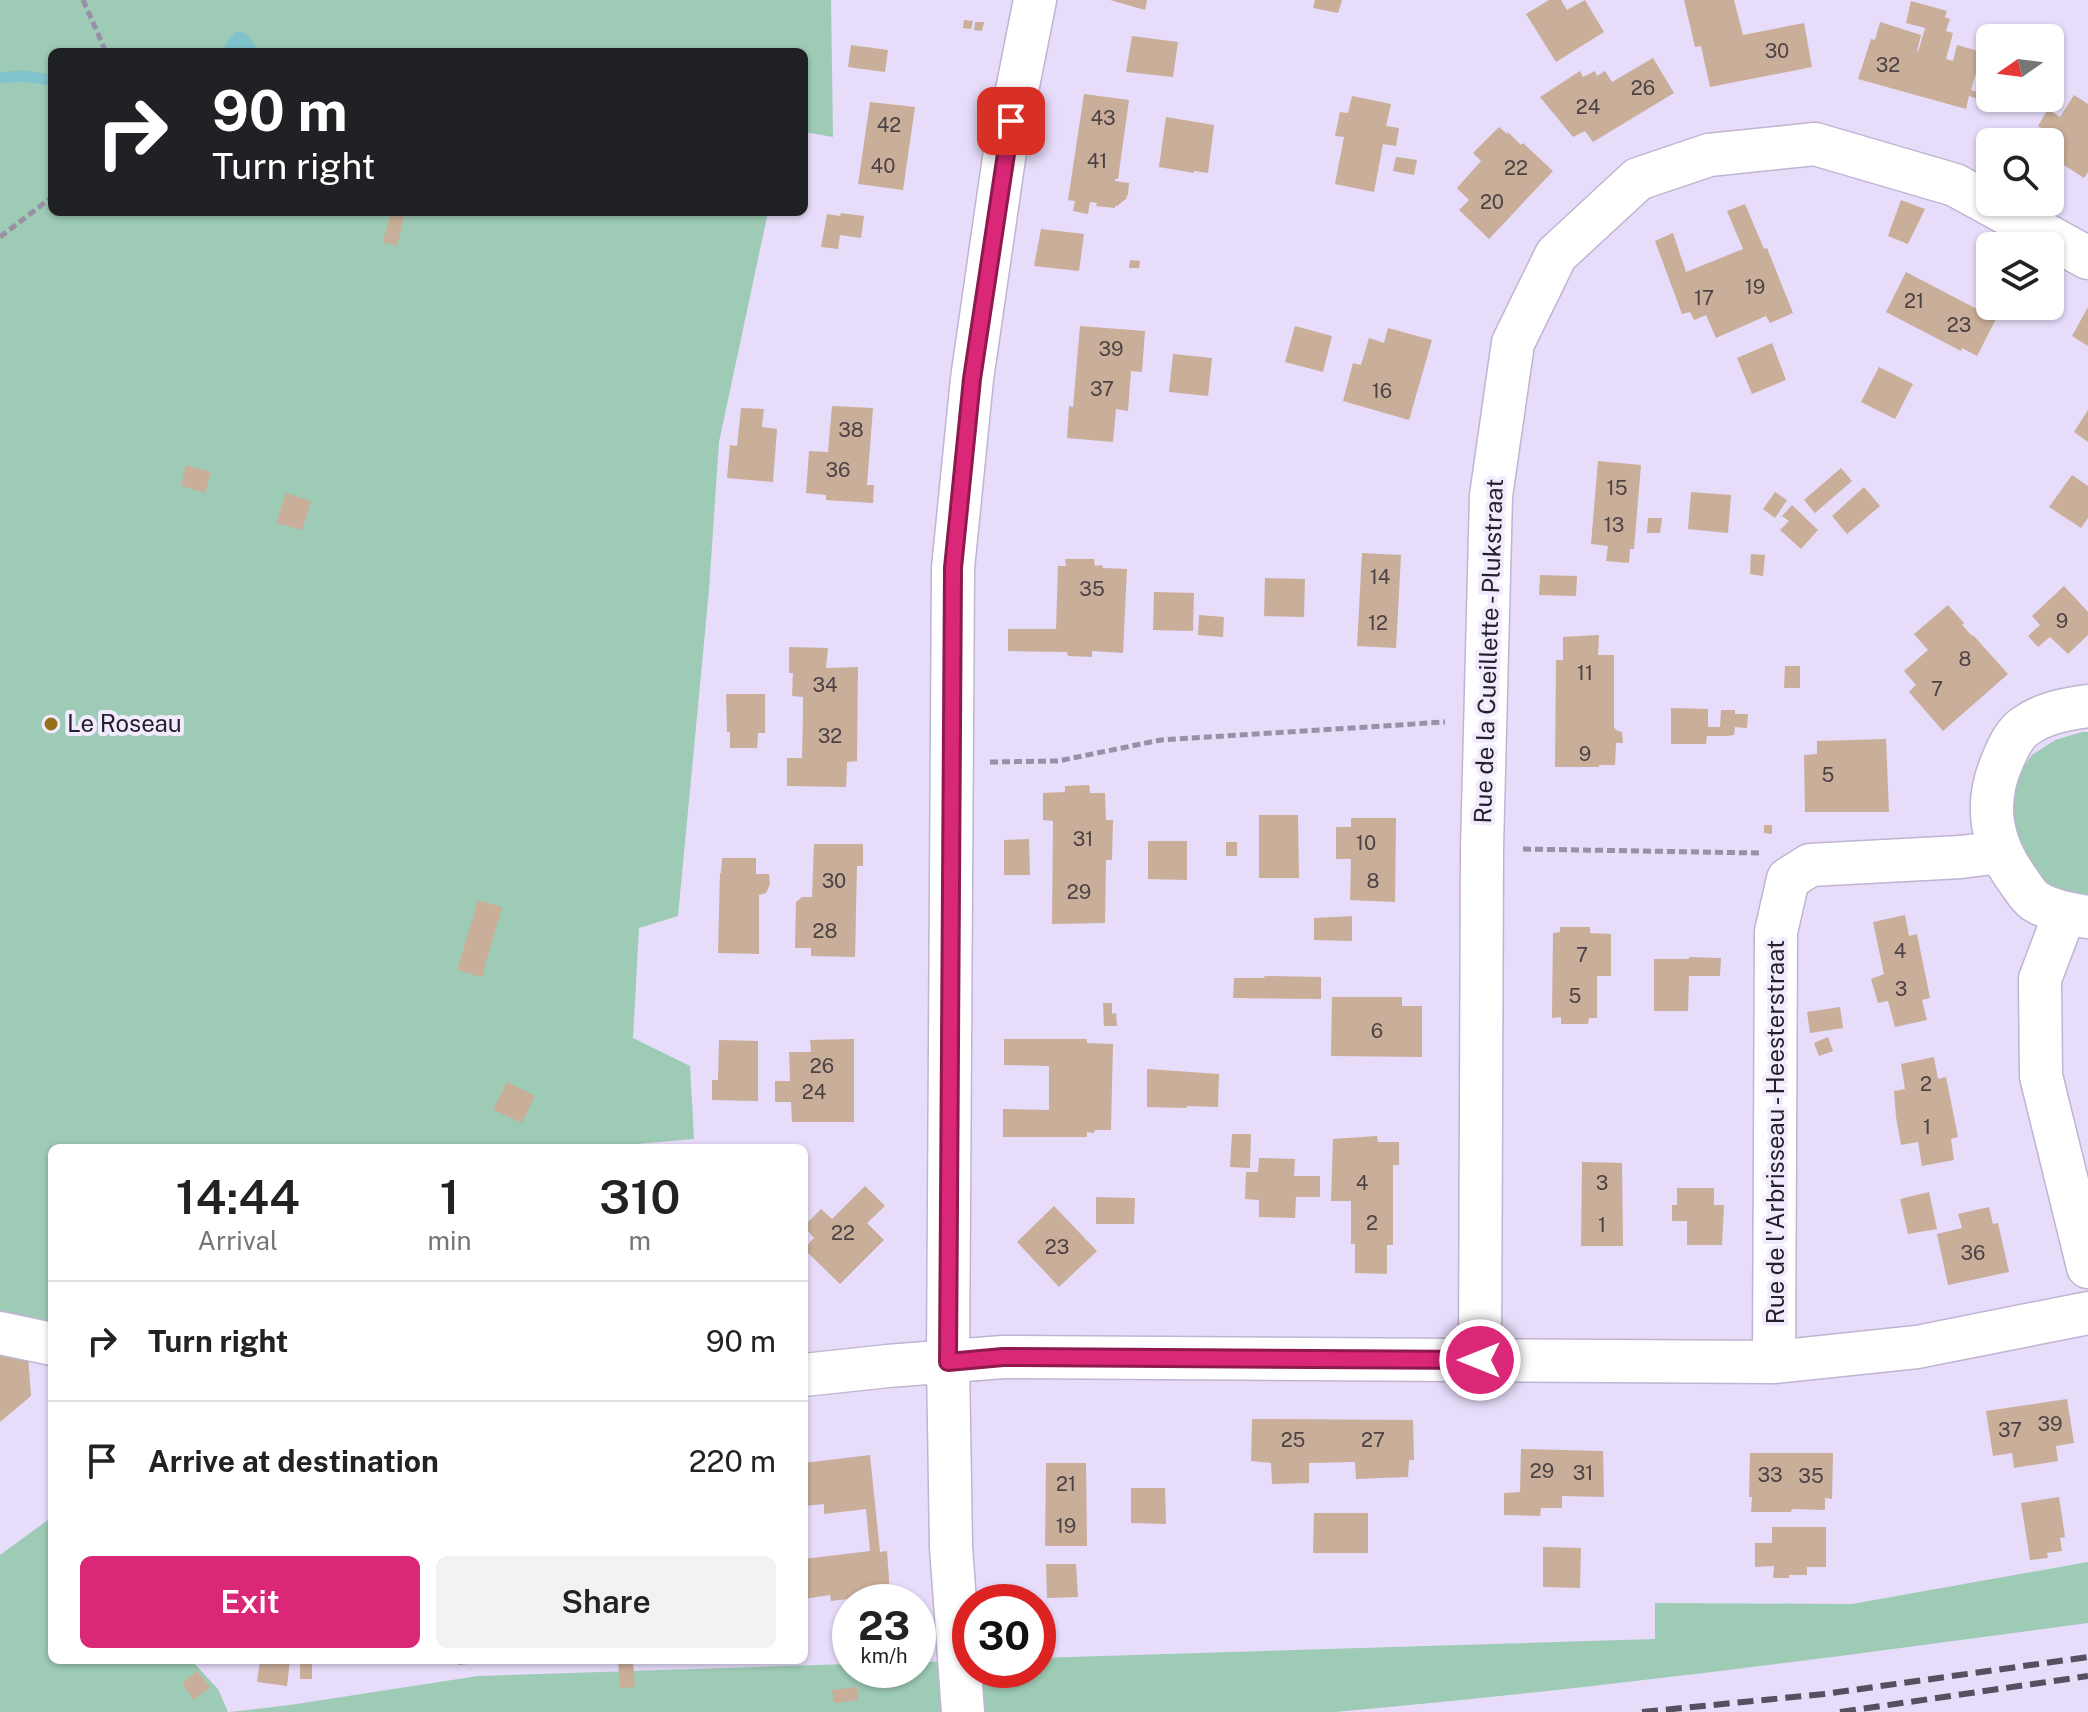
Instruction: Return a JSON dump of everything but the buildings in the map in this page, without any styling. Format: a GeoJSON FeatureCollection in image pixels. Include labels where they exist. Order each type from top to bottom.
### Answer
{"type":"FeatureCollection","features":[{"type":"Feature","properties":{"kind":"street"},"geometry":{"type":"LineString","coordinates":[[963,1712],[951,1547],[948,1362],[953,568],[972,379],[1005,151],[1035,0]]}},
{"type":"Feature","properties":{"kind":"street","name":"Rue de la Cueillette - Plukstraat"},"geometry":{"type":"LineString","coordinates":[[1480,1360],[1482,848],[1491,496],[1513,343],[1556,255],[1638,179],[1709,155],[1815,144],[1955,185],[2088,258]]}},
{"type":"Feature","properties":{"kind":"street"},"geometry":{"type":"LineString","coordinates":[[2088,706],[2053,712],[2023,728],[2008,746],[1993,783],[1991,814],[2000,852],[2033,900],[2076,915],[2040,979],[2041,1076],[2088,1267]]}},
{"type":"Feature","properties":{"kind":"street"},"geometry":{"type":"LineString","coordinates":[[1810,865],[2000,852]]}},
{"type":"Feature","properties":{"kind":"street","name":"Rue de l'Arbrisseau - Heesterstraat"},"geometry":{"type":"LineString","coordinates":[[1774,1362],[1776,932],[1788,879],[1810,865]]}},
{"type":"Feature","properties":{"kind":"street"},"geometry":{"type":"LineString","coordinates":[[808,1375],[1003,1357],[1774,1362],[1917,1347],[2088,1313]]}},
{"type":"Feature","properties":{"kind":"street"},"geometry":{"type":"LineString","coordinates":[[0,1333],[48,1343]]}},
{"type":"Feature","properties":{"kind":"path"},"geometry":{"type":"LineString","coordinates":[[83,0],[104,48]]}},
{"type":"Feature","properties":{"kind":"path"},"geometry":{"type":"LineString","coordinates":[[0,237],[48,200]]}},
{"type":"Feature","properties":{"kind":"path"},"geometry":{"type":"LineString","coordinates":[[952,763],[1058,761],[1161,740],[1486,719]]}},
{"type":"Feature","properties":{"kind":"path"},"geometry":{"type":"LineString","coordinates":[[1482,848],[1764,853],[1810,865]]}},
{"type":"Feature","properties":{"kind":"shaded area"},"geometry":{"type":"Polygon","coordinates":[[[0,0],[831,0],[833,137],[808,133],[808,48],[48,48],[48,216],[767,216],[719,442],[709,590],[678,916],[639,928],[633,1038],[690,1066],[694,1139],[637,1144],[48,1144],[48,1326],[0,1317],[0,0]]]}},
{"type":"Feature","properties":{"kind":"shaded area"},"geometry":{"type":"Polygon","coordinates":[[[237,31],[246,33],[258,48],[224,48],[237,31]]]}},
{"type":"Feature","properties":{"kind":"shaded area"},"geometry":{"type":"Polygon","coordinates":[[[2088,732],[2088,901],[2036,880],[2008,833],[2016,778],[2032,755],[2055,740],[2088,732]]]}},
{"type":"Feature","properties":{"kind":"shaded area"},"geometry":{"type":"Polygon","coordinates":[[[48,1520],[48,1664],[195,1664],[218,1689],[228,1712],[0,1712],[0,1555],[48,1520]]]}},
{"type":"Feature","properties":{"kind":"shaded area"},"geometry":{"type":"Polygon","coordinates":[[[2088,1562],[2088,1623],[1618,1683],[1335,1712],[229,1712],[478,1676],[832,1665],[832,1688],[936,1688],[936,1662],[952,1661],[952,1688],[1056,1688],[1056,1657],[1655,1639],[1655,1603],[1852,1604],[2088,1562]]]}},
{"type":"Feature","properties":{"kind":"waterway"},"geometry":{"type":"LineString","coordinates":[[0,78],[22,76],[48,79]]}},
{"type":"Feature","properties":{"kind":"railway"},"geometry":{"type":"LineString","coordinates":[[1642,1712],[1824,1694],[2088,1657]]}},
{"type":"Feature","properties":{"kind":"railway"},"geometry":{"type":"LineString","coordinates":[[1840,1712],[2088,1676]]}},
{"type":"Feature","properties":{"kind":"place","name":"Le Roseau"},"geometry":{"type":"Point","coordinates":[51,724]}},
{"type":"Feature","properties":{"kind":"route"},"geometry":{"type":"LineString","coordinates":[[1011,121],[972,379],[953,568],[948,1362],[1003,1357],[1480,1360]]}}]}
